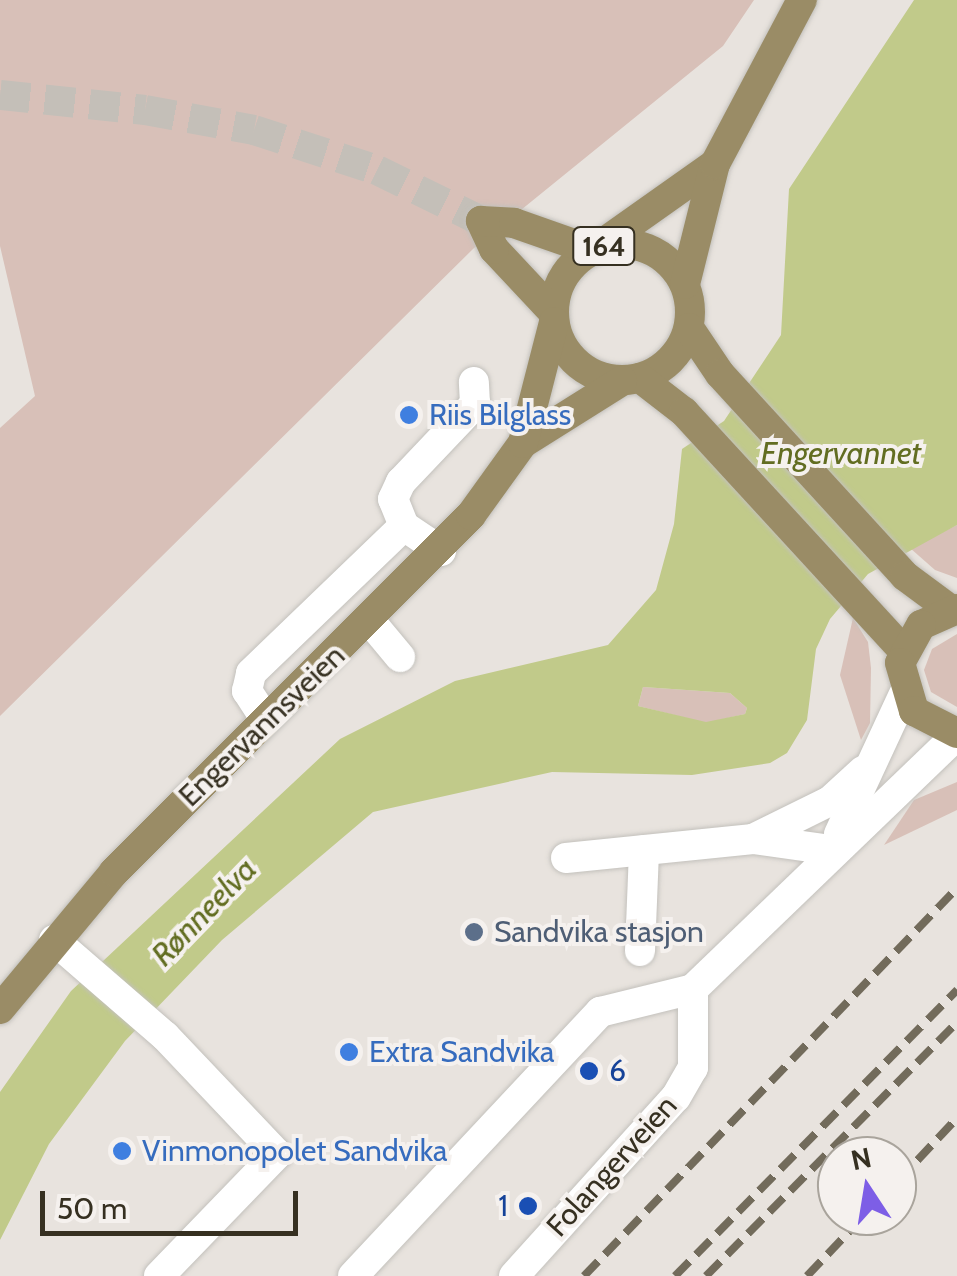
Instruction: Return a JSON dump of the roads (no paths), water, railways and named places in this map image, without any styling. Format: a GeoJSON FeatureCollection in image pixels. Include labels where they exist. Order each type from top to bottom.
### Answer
{"type":"FeatureCollection","features":[{"type":"Feature","properties":{"kind":"main road"},"geometry":{"type":"LineString","coordinates":[[802,0],[715,164],[685,284],[689,328],[720,374],[905,576],[954,610]]}},
{"type":"Feature","properties":{"kind":"main road"},"geometry":{"type":"LineString","coordinates":[[594,249],[715,164]]}},
{"type":"Feature","properties":{"kind":"main road","name":"164"},"geometry":{"type":"LineString","coordinates":[[685,284],[658,253],[639,246],[594,249],[514,223],[481,222],[494,249],[553,317],[576,364],[631,380],[684,412],[904,650]]}},
{"type":"Feature","properties":{"kind":"main road","name":"164"},"geometry":{"type":"LineString","coordinates":[[553,317],[563,276],[594,249]]}},
{"type":"Feature","properties":{"kind":"main road","name":"Engervannsveien"},"geometry":{"type":"LineString","coordinates":[[523,443],[553,317]]}},
{"type":"Feature","properties":{"kind":"main road"},"geometry":{"type":"LineString","coordinates":[[631,380],[671,360],[689,328]]}},
{"type":"Feature","properties":{"kind":"main road","name":"Engervannsveien"},"geometry":{"type":"LineString","coordinates":[[0,1009],[54,940],[266,720],[441,551],[523,443],[631,380]]}},
{"type":"Feature","properties":{"kind":"main road"},"geometry":{"type":"LineString","coordinates":[[954,610],[921,624],[904,650],[904,694],[921,718],[957,734]]}},
{"type":"Feature","properties":{"kind":"street"},"geometry":{"type":"LineString","coordinates":[[441,551],[404,526],[393,499],[400,482],[475,404],[474,382]]}},
{"type":"Feature","properties":{"kind":"street"},"geometry":{"type":"LineString","coordinates":[[266,720],[247,691],[252,674],[404,526]]}},
{"type":"Feature","properties":{"kind":"street"},"geometry":{"type":"LineString","coordinates":[[370,621],[400,656]]}},
{"type":"Feature","properties":{"kind":"street"},"geometry":{"type":"LineString","coordinates":[[831,850],[880,756],[904,694]]}},
{"type":"Feature","properties":{"kind":"street"},"geometry":{"type":"LineString","coordinates":[[353,1276],[600,1012],[693,988],[831,850],[957,734]]}},
{"type":"Feature","properties":{"kind":"street"},"geometry":{"type":"LineString","coordinates":[[753,839],[830,801],[880,756]]}},
{"type":"Feature","properties":{"kind":"street"},"geometry":{"type":"LineString","coordinates":[[566,858],[753,839],[831,850]]}},
{"type":"Feature","properties":{"kind":"street"},"geometry":{"type":"LineString","coordinates":[[640,950],[644,850]]}},
{"type":"Feature","properties":{"kind":"street"},"geometry":{"type":"LineString","coordinates":[[54,940],[150,1024],[277,1154],[159,1276]]}},
{"type":"Feature","properties":{"kind":"street","name":"Folangerveien"},"geometry":{"type":"LineString","coordinates":[[514,1276],[676,1097],[693,1068],[697,1044],[693,988]]}},
{"type":"Feature","properties":{"kind":"water","name":"Engervannet"},"geometry":{"type":"Polygon","coordinates":[[[914,0],[957,0],[957,525],[868,574],[830,619],[816,649],[807,720],[787,753],[770,763],[692,775],[552,772],[373,812],[222,940],[125,1041],[49,1144],[0,1240],[0,1092],[71,991],[340,739],[455,681],[608,645],[656,590],[674,524],[682,449],[724,421],[781,335],[789,189],[914,0]],[[643,687],[638,706],[706,722],[745,714],[747,708],[730,693],[643,687]]]}},
{"type":"Feature","properties":{"kind":"tunnel"},"geometry":{"type":"LineString","coordinates":[[0,95],[145,110],[254,130],[377,170],[481,221]]}},
{"type":"Feature","properties":{"kind":"railway"},"geometry":{"type":"LineString","coordinates":[[584,1276],[957,888]]}},
{"type":"Feature","properties":{"kind":"railway"},"geometry":{"type":"LineString","coordinates":[[675,1276],[957,990]]}},
{"type":"Feature","properties":{"kind":"railway"},"geometry":{"type":"LineString","coordinates":[[706,1276],[957,1022]]}},
{"type":"Feature","properties":{"kind":"railway"},"geometry":{"type":"LineString","coordinates":[[917,1161],[957,1118]]}},
{"type":"Feature","properties":{"kind":"railway"},"geometry":{"type":"LineString","coordinates":[[807,1276],[845,1236]]}},
{"type":"Feature","properties":{"kind":"place","name":"Riis Bilglass"},"geometry":{"type":"Point","coordinates":[409,415]}},
{"type":"Feature","properties":{"kind":"place","name":"Sandvika stasjon"},"geometry":{"type":"Point","coordinates":[474,932]}},
{"type":"Feature","properties":{"kind":"place","name":"Extra Sandvika"},"geometry":{"type":"Point","coordinates":[349,1052]}},
{"type":"Feature","properties":{"kind":"place","name":"6"},"geometry":{"type":"Point","coordinates":[589,1071]}},
{"type":"Feature","properties":{"kind":"place","name":"Vinmonopolet Sandvika"},"geometry":{"type":"Point","coordinates":[122,1151]}},
{"type":"Feature","properties":{"kind":"place","name":"1"},"geometry":{"type":"Point","coordinates":[528,1206]}},
{"type":"Feature","properties":{"kind":"water label","name":"Rønneelva"},"geometry":{"type":"Point","coordinates":[204,912]}}]}
